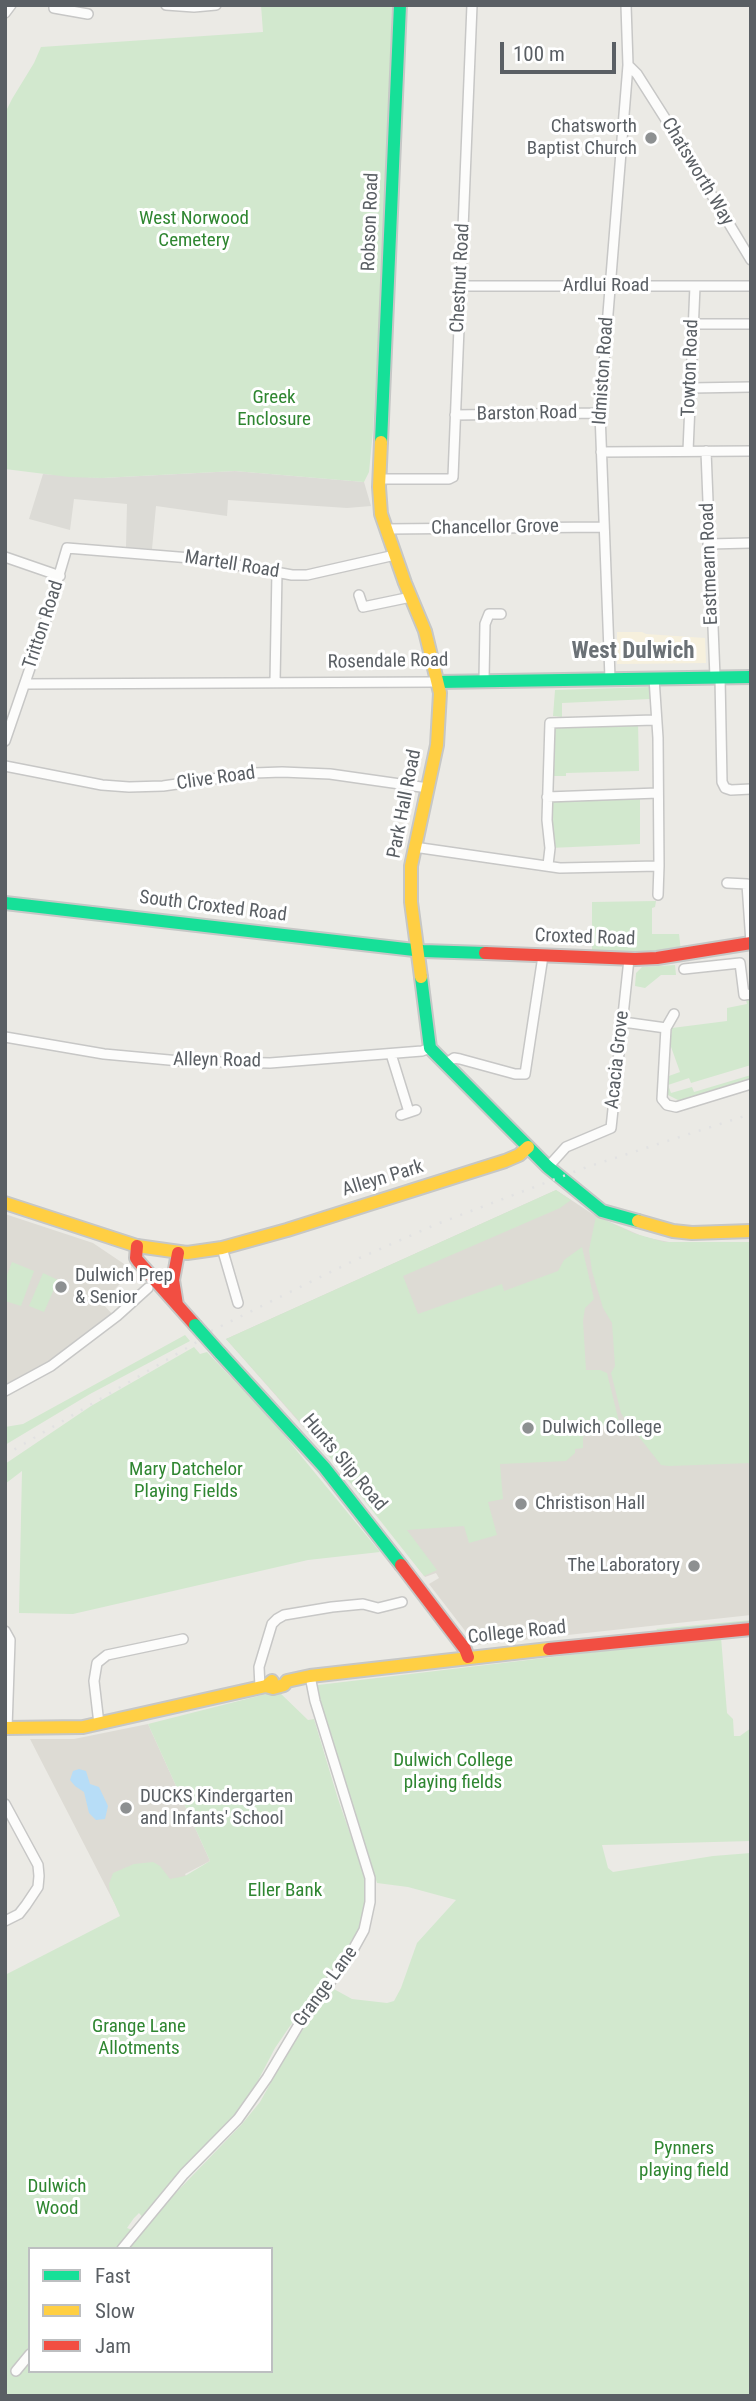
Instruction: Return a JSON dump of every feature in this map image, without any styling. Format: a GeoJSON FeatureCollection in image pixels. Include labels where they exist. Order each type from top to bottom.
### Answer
{"type":"FeatureCollection","features":[{"type":"Feature","properties":{"kind":"street"},"geometry":{"type":"LineString","coordinates":[[5,13],[11,5]]}},
{"type":"Feature","properties":{"kind":"street"},"geometry":{"type":"LineString","coordinates":[[54,5],[54,8],[88,14]]}},
{"type":"Feature","properties":{"kind":"street"},"geometry":{"type":"LineString","coordinates":[[166,5],[211,6]]}},
{"type":"Feature","properties":{"kind":"street","name":"Robson Road"},"geometry":{"type":"LineString","coordinates":[[380,480],[400,5]]}},
{"type":"Feature","properties":{"kind":"street","name":"Chestnut Road"},"geometry":{"type":"LineString","coordinates":[[380,480],[452,478],[472,5]]}},
{"type":"Feature","properties":{"kind":"street"},"geometry":{"type":"LineString","coordinates":[[626,5],[628,65]]}},
{"type":"Feature","properties":{"kind":"street","name":"Chatsworth Way"},"geometry":{"type":"LineString","coordinates":[[628,65],[643,84],[751,260]]}},
{"type":"Feature","properties":{"kind":"street","name":"Idmiston Road"},"geometry":{"type":"LineString","coordinates":[[610,678],[600,413],[628,65]]}},
{"type":"Feature","properties":{"kind":"street"},"geometry":{"type":"LineString","coordinates":[[626,89],[643,84]]}},
{"type":"Feature","properties":{"kind":"street","name":"Ardlui Road"},"geometry":{"type":"LineString","coordinates":[[461,286],[751,286]]}},
{"type":"Feature","properties":{"kind":"street","name":"Towton Road"},"geometry":{"type":"LineString","coordinates":[[688,451],[695,286]]}},
{"type":"Feature","properties":{"kind":"street"},"geometry":{"type":"LineString","coordinates":[[693,324],[751,324]]}},
{"type":"Feature","properties":{"kind":"street"},"geometry":{"type":"LineString","coordinates":[[691,388],[751,387]]}},
{"type":"Feature","properties":{"kind":"street","name":"Barston Road"},"geometry":{"type":"LineString","coordinates":[[455,415],[600,413]]}},
{"type":"Feature","properties":{"kind":"street","name":"Eastmearn Road"},"geometry":{"type":"LineString","coordinates":[[706,451],[708,544],[718,677],[722,782],[725,788],[731,790],[751,789]]}},
{"type":"Feature","properties":{"kind":"street"},"geometry":{"type":"LineString","coordinates":[[601,452],[751,451]]}},
{"type":"Feature","properties":{"kind":"street","name":"Park Hall Road"},"geometry":{"type":"LineString","coordinates":[[380,480],[381,514],[425,631],[440,693],[437,745],[414,847],[410,888],[430,1048]]}},
{"type":"Feature","properties":{"kind":"street","name":"Chancellor Grove"},"geometry":{"type":"LineString","coordinates":[[386,529],[603,527]]}},
{"type":"Feature","properties":{"kind":"street"},"geometry":{"type":"LineString","coordinates":[[708,544],[751,543]]}},
{"type":"Feature","properties":{"kind":"street","name":"Martell Road"},"geometry":{"type":"LineString","coordinates":[[67,548],[203,559],[307,575],[395,555]]}},
{"type":"Feature","properties":{"kind":"street","name":"Tritton Road"},"geometry":{"type":"LineString","coordinates":[[5,741],[67,548]]}},
{"type":"Feature","properties":{"kind":"street"},"geometry":{"type":"LineString","coordinates":[[5,557],[60,576]]}},
{"type":"Feature","properties":{"kind":"street"},"geometry":{"type":"LineString","coordinates":[[275,682],[277,572]]}},
{"type":"Feature","properties":{"kind":"street"},"geometry":{"type":"LineString","coordinates":[[359,595],[363,607],[411,597]]}},
{"type":"Feature","properties":{"kind":"street"},"geometry":{"type":"LineString","coordinates":[[484,680],[485,624],[489,614],[501,614]]}},
{"type":"Feature","properties":{"kind":"street","name":"Rosendale Road"},"geometry":{"type":"LineString","coordinates":[[25,684],[751,677]]}},
{"type":"Feature","properties":{"kind":"street"},"geometry":{"type":"LineString","coordinates":[[654,678],[658,895]]}},
{"type":"Feature","properties":{"kind":"street"},"geometry":{"type":"LineString","coordinates":[[548,865],[550,723],[655,720]]}},
{"type":"Feature","properties":{"kind":"street","name":"Clive Road"},"geometry":{"type":"LineString","coordinates":[[5,766],[102,785],[129,787],[282,772],[330,774],[428,788]]}},
{"type":"Feature","properties":{"kind":"street"},"geometry":{"type":"LineString","coordinates":[[547,797],[658,793]]}},
{"type":"Feature","properties":{"kind":"street"},"geometry":{"type":"LineString","coordinates":[[414,847],[572,868],[659,866]]}},
{"type":"Feature","properties":{"kind":"street"},"geometry":{"type":"LineString","coordinates":[[727,883],[747,884],[751,943]]}},
{"type":"Feature","properties":{"kind":"street","name":"South Croxted Road"},"geometry":{"type":"LineString","coordinates":[[5,903],[417,951]]}},
{"type":"Feature","properties":{"kind":"street","name":"Croxted Road"},"geometry":{"type":"LineString","coordinates":[[417,951],[629,959],[657,958],[751,943]]}},
{"type":"Feature","properties":{"kind":"street"},"geometry":{"type":"LineString","coordinates":[[445,1064],[454,1058],[515,1074],[525,1074],[543,956]]}},
{"type":"Feature","properties":{"kind":"street","name":"Acacia Grove"},"geometry":{"type":"LineString","coordinates":[[548,1167],[566,1147],[611,1128],[629,959]]}},
{"type":"Feature","properties":{"kind":"street"},"geometry":{"type":"LineString","coordinates":[[684,970],[740,963],[744,995],[751,994]]}},
{"type":"Feature","properties":{"kind":"street"},"geometry":{"type":"LineString","coordinates":[[674,1014],[666,1028],[662,1099],[667,1105],[676,1107],[751,1084]]}},
{"type":"Feature","properties":{"kind":"street"},"geometry":{"type":"LineString","coordinates":[[623,1022],[666,1028]]}},
{"type":"Feature","properties":{"kind":"street","name":"Alleyn Road"},"geometry":{"type":"LineString","coordinates":[[5,1037],[104,1054],[180,1061],[270,1063],[391,1054],[430,1048]]}},
{"type":"Feature","properties":{"kind":"street"},"geometry":{"type":"LineString","coordinates":[[430,1048],[548,1167],[589,1202],[617,1217],[684,1233],[751,1231]]}},
{"type":"Feature","properties":{"kind":"street"},"geometry":{"type":"LineString","coordinates":[[391,1054],[408,1113]]}},
{"type":"Feature","properties":{"kind":"street","name":"Alleyn Park"},"geometry":{"type":"LineString","coordinates":[[5,1203],[137,1247],[178,1253],[222,1248],[505,1161],[519,1155],[528,1147]]}},
{"type":"Feature","properties":{"kind":"street","name":"Hunts Slip Road"},"geometry":{"type":"LineString","coordinates":[[137,1247],[138,1261],[331,1476],[427,1597],[468,1657]]}},
{"type":"Feature","properties":{"kind":"street"},"geometry":{"type":"LineString","coordinates":[[222,1248],[238,1303]]}},
{"type":"Feature","properties":{"kind":"street"},"geometry":{"type":"LineString","coordinates":[[177,1306],[173,1280],[178,1253]]}},
{"type":"Feature","properties":{"kind":"street"},"geometry":{"type":"LineString","coordinates":[[5,1391],[51,1366],[144,1298],[148,1287]]}},
{"type":"Feature","properties":{"kind":"street"},"geometry":{"type":"LineString","coordinates":[[263,1686],[259,1667],[272,1624],[277,1619],[284,1615],[332,1607],[363,1604],[379,1608],[402,1602]]}},
{"type":"Feature","properties":{"kind":"street","name":"College Road"},"geometry":{"type":"LineString","coordinates":[[6,1728],[79,1728],[263,1686],[282,1679],[287,1681],[468,1657],[751,1629]]}},
{"type":"Feature","properties":{"kind":"street"},"geometry":{"type":"LineString","coordinates":[[5,1631],[10,1640],[6,1728]]}},
{"type":"Feature","properties":{"kind":"street"},"geometry":{"type":"LineString","coordinates":[[99,1724],[94,1681],[97,1662],[107,1655],[183,1639]]}},
{"type":"Feature","properties":{"kind":"street","name":"Grange Lane"},"geometry":{"type":"LineString","coordinates":[[124,2247],[184,2174],[238,2119],[267,2078],[304,2016],[349,1957],[364,1930],[370,1902],[370,1878],[315,1701],[310,1676]]}},
{"type":"Feature","properties":{"kind":"street"},"geometry":{"type":"LineString","coordinates":[[5,1921],[19,1914],[26,1905],[38,1887],[39,1876],[37,1865],[7,1811]]}},
{"type":"Feature","properties":{"kind":"street"},"geometry":{"type":"LineString","coordinates":[[16,2371],[28,2356]]}},
{"type":"Feature","properties":{"kind":"shaded area"},"geometry":{"type":"Polygon","coordinates":[[[235,471],[364,482],[371,506],[347,508],[228,500],[227,516],[156,506],[152,549],[126,547],[127,504],[74,499],[70,530],[29,519],[43,474],[102,478],[235,471]]]}},
{"type":"Feature","properties":{"kind":"shaded area"},"geometry":{"type":"Polygon","coordinates":[[[617,632],[705,638],[706,663],[617,664],[617,632]]]}},
{"type":"Feature","properties":{"kind":"shaded area","name":"Dulwich College"},"geometry":{"type":"Polygon","coordinates":[[[556,1190],[594,1215],[644,1237],[674,1243],[751,1242],[751,1615],[476,1645],[429,1584],[439,1578],[436,1573],[425,1577],[344,1473],[226,1339],[556,1190]]]}},
{"type":"Feature","properties":{"kind":"shaded area","name":"Dulwich Prep & Senior"},"geometry":{"type":"Polygon","coordinates":[[[5,1214],[93,1243],[133,1270],[102,1303],[113,1315],[46,1365],[5,1386],[5,1214]]]}},
{"type":"Feature","properties":{"kind":"shaded area","name":"DUCKS Kindergarten and Infants' School"},"geometry":{"type":"Polygon","coordinates":[[[148,1724],[210,1861],[121,1916],[30,1739],[74,1739],[148,1724]]]}},
{"type":"Feature","properties":{"kind":"green space","name":"West Norwood Cemetery"},"geometry":{"type":"Polygon","coordinates":[[[261,5],[392,5],[384,237],[373,430],[369,472],[364,482],[235,471],[102,478],[5,469],[5,113],[12,99],[41,47],[263,32],[261,5]]]}},
{"type":"Feature","properties":{"kind":"green space"},"geometry":{"type":"Polygon","coordinates":[[[652,687],[650,699],[562,703],[562,717],[553,716],[555,690],[652,687]]]}},
{"type":"Feature","properties":{"kind":"green space"},"geometry":{"type":"Polygon","coordinates":[[[638,721],[639,771],[548,776],[550,723],[638,721]]]}},
{"type":"Feature","properties":{"kind":"green space"},"geometry":{"type":"Polygon","coordinates":[[[640,794],[640,844],[550,848],[547,797],[640,794]]]}},
{"type":"Feature","properties":{"kind":"green space"},"geometry":{"type":"Polygon","coordinates":[[[656,901],[655,907],[652,908],[652,934],[679,934],[681,951],[592,958],[592,902],[656,901]]]}},
{"type":"Feature","properties":{"kind":"green space"},"geometry":{"type":"Polygon","coordinates":[[[675,965],[676,975],[661,975],[645,988],[635,986],[636,973],[642,967],[675,965]]]}},
{"type":"Feature","properties":{"kind":"green space"},"geometry":{"type":"Polygon","coordinates":[[[751,999],[751,1065],[691,1083],[689,1078],[668,1085],[671,1093],[692,1087],[694,1092],[751,1075],[751,1080],[680,1101],[668,1095],[666,1077],[680,1072],[670,1044],[672,1028],[727,1021],[727,1008],[747,1004],[746,1000],[751,999]]]}},
{"type":"Feature","properties":{"kind":"green space"},"geometry":{"type":"Polygon","coordinates":[[[556,1190],[571,1200],[560,1208],[403,1276],[418,1314],[502,1284],[504,1291],[558,1271],[564,1260],[582,1247],[594,1299],[585,1308],[583,1321],[586,1370],[607,1373],[619,1422],[602,1426],[597,1430],[597,1435],[583,1436],[583,1448],[575,1449],[575,1453],[566,1461],[500,1464],[503,1499],[488,1502],[497,1535],[469,1543],[464,1526],[407,1530],[437,1570],[424,1576],[318,1442],[226,1339],[556,1190]]]}},
{"type":"Feature","properties":{"kind":"green space"},"geometry":{"type":"Polygon","coordinates":[[[596,1216],[633,1233],[664,1242],[751,1242],[751,1463],[661,1465],[621,1413],[611,1373],[615,1366],[612,1323],[603,1308],[589,1250],[596,1216]]]}},
{"type":"Feature","properties":{"kind":"green space"},"geometry":{"type":"Polygon","coordinates":[[[12,1262],[34,1271],[21,1306],[5,1301],[5,1280],[12,1262]]]}},
{"type":"Feature","properties":{"kind":"green space"},"geometry":{"type":"Polygon","coordinates":[[[43,1273],[58,1280],[44,1312],[29,1306],[43,1273]]]}},
{"type":"Feature","properties":{"kind":"green space"},"geometry":{"type":"Polygon","coordinates":[[[185,1335],[190,1341],[90,1394],[5,1445],[5,1427],[23,1424],[185,1335]]]}},
{"type":"Feature","properties":{"kind":"green space","name":"Mary Datchelor Playing Fields"},"geometry":{"type":"Polygon","coordinates":[[[194,1347],[200,1354],[207,1352],[274,1423],[380,1552],[308,1560],[73,1614],[19,1613],[22,1471],[5,1484],[5,1464],[91,1406],[194,1347]]]}},
{"type":"Feature","properties":{"kind":"green space"},"geometry":{"type":"Polygon","coordinates":[[[751,1620],[751,1625],[660,1632],[656,1629],[751,1620]]]}},
{"type":"Feature","properties":{"kind":"green space"},"geometry":{"type":"Polygon","coordinates":[[[721,1637],[727,1713],[733,1719],[734,1736],[740,1736],[751,1728],[751,1841],[602,1845],[608,1868],[613,1872],[713,1856],[751,1853],[751,2396],[5,2396],[5,1975],[120,1916],[110,1893],[109,1884],[113,1873],[134,1864],[153,1862],[160,1866],[170,1879],[185,1876],[210,1861],[148,1724],[278,1691],[308,1720],[314,1719],[368,1885],[364,1916],[358,1935],[275,2048],[251,2094],[232,2120],[186,2164],[143,2218],[139,2213],[127,2228],[135,2231],[142,2228],[242,2124],[260,2102],[292,2045],[332,1988],[352,1999],[387,2003],[394,2001],[417,1943],[456,1900],[408,1887],[377,1883],[317,1690],[318,1685],[721,1637]]]}},
{"type":"Feature","properties":{"kind":"water"},"geometry":{"type":"Polygon","coordinates":[[[73,1771],[86,1771],[90,1784],[99,1787],[108,1806],[105,1819],[96,1820],[89,1813],[84,1792],[70,1780],[73,1771]]]}},
{"type":"Feature","properties":{"kind":"railway"},"geometry":{"type":"LineString","coordinates":[[211,1331],[355,1260],[437,1224],[587,1167],[751,1114]]}},
{"type":"Feature","properties":{"kind":"railway"},"geometry":{"type":"LineString","coordinates":[[5,1455],[197,1342]]}},
{"type":"Feature","properties":{"kind":"traffic: fast"},"geometry":{"type":"LineString","coordinates":[[381,442],[400,5]]}},
{"type":"Feature","properties":{"kind":"traffic: fast"},"geometry":{"type":"LineString","coordinates":[[438,682],[751,677]]}},
{"type":"Feature","properties":{"kind":"traffic: fast"},"geometry":{"type":"LineString","coordinates":[[5,903],[423,951],[485,953]]}},
{"type":"Feature","properties":{"kind":"traffic: fast"},"geometry":{"type":"LineString","coordinates":[[421,977],[430,1048],[548,1167],[602,1211],[638,1221]]}},
{"type":"Feature","properties":{"kind":"traffic: fast"},"geometry":{"type":"LineString","coordinates":[[195,1325],[220,1353]]}},
{"type":"Feature","properties":{"kind":"traffic: fast"},"geometry":{"type":"LineString","coordinates":[[220,1353],[324,1467],[401,1565]]}},
{"type":"Feature","properties":{"kind":"traffic: slow"},"geometry":{"type":"LineString","coordinates":[[381,442],[381,514],[425,631],[440,693],[437,745],[411,866],[411,902],[421,977]]}},
{"type":"Feature","properties":{"kind":"traffic: slow"},"geometry":{"type":"LineString","coordinates":[[5,1203],[137,1246],[187,1253],[222,1248],[287,1230],[505,1161],[519,1155],[528,1147]]}},
{"type":"Feature","properties":{"kind":"traffic: slow"},"geometry":{"type":"LineString","coordinates":[[638,1221],[673,1231],[692,1233],[751,1231]]}},
{"type":"Feature","properties":{"kind":"traffic: slow"},"geometry":{"type":"LineString","coordinates":[[266,1686],[273,1688],[284,1685],[287,1681],[310,1676],[549,1649]]}},
{"type":"Feature","properties":{"kind":"traffic: slow"},"geometry":{"type":"LineString","coordinates":[[5,1728],[83,1727],[266,1686],[272,1681]]}},
{"type":"Feature","properties":{"kind":"traffic: jam"},"geometry":{"type":"LineString","coordinates":[[485,953],[635,959],[751,943]]}},
{"type":"Feature","properties":{"kind":"traffic: jam"},"geometry":{"type":"LineString","coordinates":[[137,1246],[138,1261],[195,1325]]}},
{"type":"Feature","properties":{"kind":"traffic: jam"},"geometry":{"type":"LineString","coordinates":[[177,1305],[173,1280],[178,1253]]}},
{"type":"Feature","properties":{"kind":"traffic: jam"},"geometry":{"type":"LineString","coordinates":[[401,1565],[465,1649],[468,1657]]}},
{"type":"Feature","properties":{"kind":"traffic: jam"},"geometry":{"type":"LineString","coordinates":[[549,1649],[751,1629]]}},
{"type":"Feature","properties":{"kind":"place","name":"Chatsworth Baptist Church"},"geometry":{"type":"Point","coordinates":[651,138]}},
{"type":"Feature","properties":{"kind":"place","name":"Dulwich Prep & Senior"},"geometry":{"type":"Point","coordinates":[61,1287]}},
{"type":"Feature","properties":{"kind":"place","name":"Dulwich College"},"geometry":{"type":"Point","coordinates":[528,1428]}},
{"type":"Feature","properties":{"kind":"place","name":"Christison Hall"},"geometry":{"type":"Point","coordinates":[521,1504]}},
{"type":"Feature","properties":{"kind":"place","name":"The Laboratory"},"geometry":{"type":"Point","coordinates":[694,1566]}},
{"type":"Feature","properties":{"kind":"place","name":"DUCKS Kindergarten and Infants' School"},"geometry":{"type":"Point","coordinates":[126,1808]}},
{"type":"Feature","properties":{"kind":"district","name":"West Dulwich"},"geometry":{"type":"Point","coordinates":[633,652]}},
{"type":"Feature","properties":{"kind":"park label","name":"Greek Enclosure"},"geometry":{"type":"Point","coordinates":[274,409]}},
{"type":"Feature","properties":{"kind":"park label","name":"Dulwich College playing fields"},"geometry":{"type":"Point","coordinates":[453,1772]}},
{"type":"Feature","properties":{"kind":"park label","name":"Eller Bank"},"geometry":{"type":"Point","coordinates":[285,1891]}},
{"type":"Feature","properties":{"kind":"park label","name":"Grange Lane Allotments"},"geometry":{"type":"Point","coordinates":[139,2038]}},
{"type":"Feature","properties":{"kind":"park label","name":"Pynners playing field"},"geometry":{"type":"Point","coordinates":[684,2160]}},
{"type":"Feature","properties":{"kind":"park label","name":"Dulwich Wood"},"geometry":{"type":"Point","coordinates":[57,2198]}}]}
